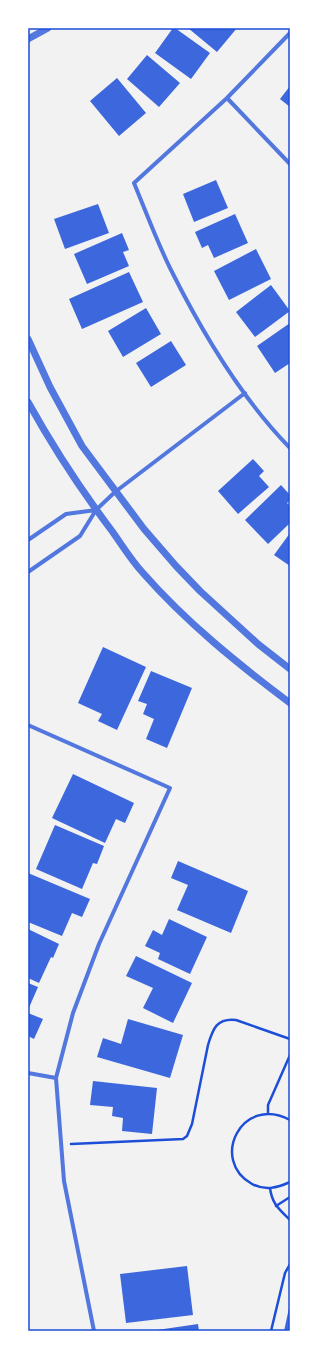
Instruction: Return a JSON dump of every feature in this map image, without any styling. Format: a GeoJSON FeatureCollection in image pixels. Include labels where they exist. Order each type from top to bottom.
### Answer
{"type":"FeatureCollection","features":[{"type":"Feature","properties":{"kind":"street"},"geometry":{"type":"LineString","coordinates":[[28,39],[48,28]]}},
{"type":"Feature","properties":{"kind":"street"},"geometry":{"type":"LineString","coordinates":[[290,33],[227,98],[134,183],[170,269],[211,342],[245,394],[275,433],[290,448]]}},
{"type":"Feature","properties":{"kind":"street"},"geometry":{"type":"LineString","coordinates":[[227,98],[290,164]]}},
{"type":"Feature","properties":{"kind":"street"},"geometry":{"type":"LineString","coordinates":[[28,339],[50,387],[82,446],[144,529],[196,586],[258,644],[290,669]]}},
{"type":"Feature","properties":{"kind":"street"},"geometry":{"type":"LineString","coordinates":[[28,572],[80,536],[96,510],[115,492],[245,394]]}},
{"type":"Feature","properties":{"kind":"street"},"geometry":{"type":"LineString","coordinates":[[28,402],[62,461],[142,572],[190,622],[251,674],[290,703]]}},
{"type":"Feature","properties":{"kind":"street"},"geometry":{"type":"LineString","coordinates":[[28,540],[66,514],[96,510]]}},
{"type":"Feature","properties":{"kind":"street"},"geometry":{"type":"LineString","coordinates":[[28,725],[170,788],[99,944],[73,1013],[56,1078],[64,1181],[94,1331]]}},
{"type":"Feature","properties":{"kind":"street"},"geometry":{"type":"LineString","coordinates":[[28,1073],[56,1078]]}},
{"type":"Feature","properties":{"kind":"path"},"geometry":{"type":"LineString","coordinates":[[61,1144],[94,1144],[183,1139],[188,1136],[190,1132],[212,1034],[220,1022],[227,1019],[236,1020],[290,1039]]}},
{"type":"Feature","properties":{"kind":"path"},"geometry":{"type":"LineString","coordinates":[[268,1114],[268,1104],[290,1055]]}},
{"type":"Feature","properties":{"kind":"path"},"geometry":{"type":"LineString","coordinates":[[290,1120],[282,1116],[268,1114],[260,1114],[249,1119],[240,1127],[232,1148],[233,1160],[238,1172],[246,1180],[256,1186],[270,1188],[280,1187],[290,1182]]}},
{"type":"Feature","properties":{"kind":"path"},"geometry":{"type":"LineString","coordinates":[[270,1188],[272,1199],[276,1206],[290,1220]]}},
{"type":"Feature","properties":{"kind":"path"},"geometry":{"type":"LineString","coordinates":[[276,1206],[290,1197]]}},
{"type":"Feature","properties":{"kind":"path"},"geometry":{"type":"LineString","coordinates":[[271,1331],[285,1273],[290,1264]]}},
{"type":"Feature","properties":{"kind":"building"},"geometry":{"type":"Polygon","coordinates":[[[173,28],[210,53],[191,79],[155,53],[173,28]]]}},
{"type":"Feature","properties":{"kind":"building"},"geometry":{"type":"Polygon","coordinates":[[[188,28],[237,28],[217,52],[188,28]]]}},
{"type":"Feature","properties":{"kind":"building"},"geometry":{"type":"Polygon","coordinates":[[[147,55],[180,83],[159,107],[127,79],[147,55]]]}},
{"type":"Feature","properties":{"kind":"building"},"geometry":{"type":"Polygon","coordinates":[[[117,78],[146,113],[119,136],[90,101],[117,78]]]}},
{"type":"Feature","properties":{"kind":"building"},"geometry":{"type":"Polygon","coordinates":[[[290,86],[290,107],[280,99],[290,86]]]}},
{"type":"Feature","properties":{"kind":"building"},"geometry":{"type":"Polygon","coordinates":[[[216,180],[228,208],[194,222],[183,194],[216,180]]]}},
{"type":"Feature","properties":{"kind":"building"},"geometry":{"type":"Polygon","coordinates":[[[98,204],[109,233],[65,249],[54,219],[98,204]]]}},
{"type":"Feature","properties":{"kind":"building"},"geometry":{"type":"Polygon","coordinates":[[[235,214],[248,243],[214,258],[208,245],[202,248],[195,232],[235,214]]]}},
{"type":"Feature","properties":{"kind":"building"},"geometry":{"type":"Polygon","coordinates":[[[122,233],[129,250],[123,252],[129,266],[87,284],[74,254],[122,233]]]}},
{"type":"Feature","properties":{"kind":"building"},"geometry":{"type":"Polygon","coordinates":[[[256,249],[271,279],[229,300],[214,271],[256,249]]]}},
{"type":"Feature","properties":{"kind":"building"},"geometry":{"type":"Polygon","coordinates":[[[129,272],[143,302],[82,329],[69,299],[129,272]]]}},
{"type":"Feature","properties":{"kind":"building"},"geometry":{"type":"Polygon","coordinates":[[[271,285],[290,311],[255,337],[236,312],[271,285]]]}},
{"type":"Feature","properties":{"kind":"building"},"geometry":{"type":"Polygon","coordinates":[[[146,308],[161,334],[123,357],[108,331],[146,308]]]}},
{"type":"Feature","properties":{"kind":"building"},"geometry":{"type":"Polygon","coordinates":[[[290,323],[290,363],[275,373],[257,346],[290,323]]]}},
{"type":"Feature","properties":{"kind":"building"},"geometry":{"type":"Polygon","coordinates":[[[171,341],[186,365],[151,387],[136,363],[171,341]]]}},
{"type":"Feature","properties":{"kind":"building"},"geometry":{"type":"Polygon","coordinates":[[[253,459],[264,471],[259,476],[269,487],[238,514],[218,491],[253,459]]]}},
{"type":"Feature","properties":{"kind":"building"},"geometry":{"type":"Polygon","coordinates":[[[281,485],[290,495],[290,500],[287,503],[290,506],[290,523],[268,544],[245,520],[281,485]]]}},
{"type":"Feature","properties":{"kind":"building"},"geometry":{"type":"Polygon","coordinates":[[[290,533],[290,566],[274,555],[290,533]]]}},
{"type":"Feature","properties":{"kind":"building"},"geometry":{"type":"Polygon","coordinates":[[[103,647],[146,667],[117,730],[98,721],[102,714],[78,703],[103,647]]]}},
{"type":"Feature","properties":{"kind":"building"},"geometry":{"type":"Polygon","coordinates":[[[151,671],[192,688],[167,748],[146,739],[154,719],[143,714],[147,704],[138,701],[151,671]]]}},
{"type":"Feature","properties":{"kind":"building"},"geometry":{"type":"Polygon","coordinates":[[[73,774],[134,803],[125,823],[116,819],[105,843],[52,818],[73,774]]]}},
{"type":"Feature","properties":{"kind":"building"},"geometry":{"type":"Polygon","coordinates":[[[55,825],[104,846],[97,864],[93,863],[82,889],[36,869],[55,825]]]}},
{"type":"Feature","properties":{"kind":"building"},"geometry":{"type":"Polygon","coordinates":[[[178,861],[248,891],[231,933],[177,910],[188,885],[171,878],[178,861]]]}},
{"type":"Feature","properties":{"kind":"building"},"geometry":{"type":"Polygon","coordinates":[[[28,873],[90,899],[82,917],[72,913],[62,936],[28,922],[28,873]]]}},
{"type":"Feature","properties":{"kind":"building"},"geometry":{"type":"Polygon","coordinates":[[[169,919],[207,937],[190,974],[158,959],[160,953],[145,946],[153,930],[162,935],[169,919]]]}},
{"type":"Feature","properties":{"kind":"building"},"geometry":{"type":"Polygon","coordinates":[[[28,929],[59,944],[39,983],[28,978],[28,929]]]}},
{"type":"Feature","properties":{"kind":"building"},"geometry":{"type":"Polygon","coordinates":[[[136,956],[192,983],[173,1023],[143,1008],[153,988],[126,976],[136,956]]]}},
{"type":"Feature","properties":{"kind":"building"},"geometry":{"type":"Polygon","coordinates":[[[28,983],[38,987],[28,1010],[28,983]]]}},
{"type":"Feature","properties":{"kind":"building"},"geometry":{"type":"Polygon","coordinates":[[[28,1013],[43,1019],[34,1039],[28,1036],[28,1013]]]}},
{"type":"Feature","properties":{"kind":"building"},"geometry":{"type":"Polygon","coordinates":[[[128,1019],[183,1035],[170,1078],[97,1057],[103,1038],[121,1044],[128,1019]]]}},
{"type":"Feature","properties":{"kind":"building"},"geometry":{"type":"Polygon","coordinates":[[[93,1081],[157,1088],[152,1134],[122,1131],[123,1118],[112,1116],[113,1107],[90,1105],[93,1081]]]}},
{"type":"Feature","properties":{"kind":"building"},"geometry":{"type":"Polygon","coordinates":[[[187,1266],[193,1315],[126,1323],[120,1274],[187,1266]]]}},
{"type":"Feature","properties":{"kind":"building"},"geometry":{"type":"Polygon","coordinates":[[[289,1308],[290,1331],[284,1331],[289,1308]]]}},
{"type":"Feature","properties":{"kind":"building"},"geometry":{"type":"Polygon","coordinates":[[[198,1324],[199,1331],[157,1331],[157,1330],[198,1324]]]}}]}
